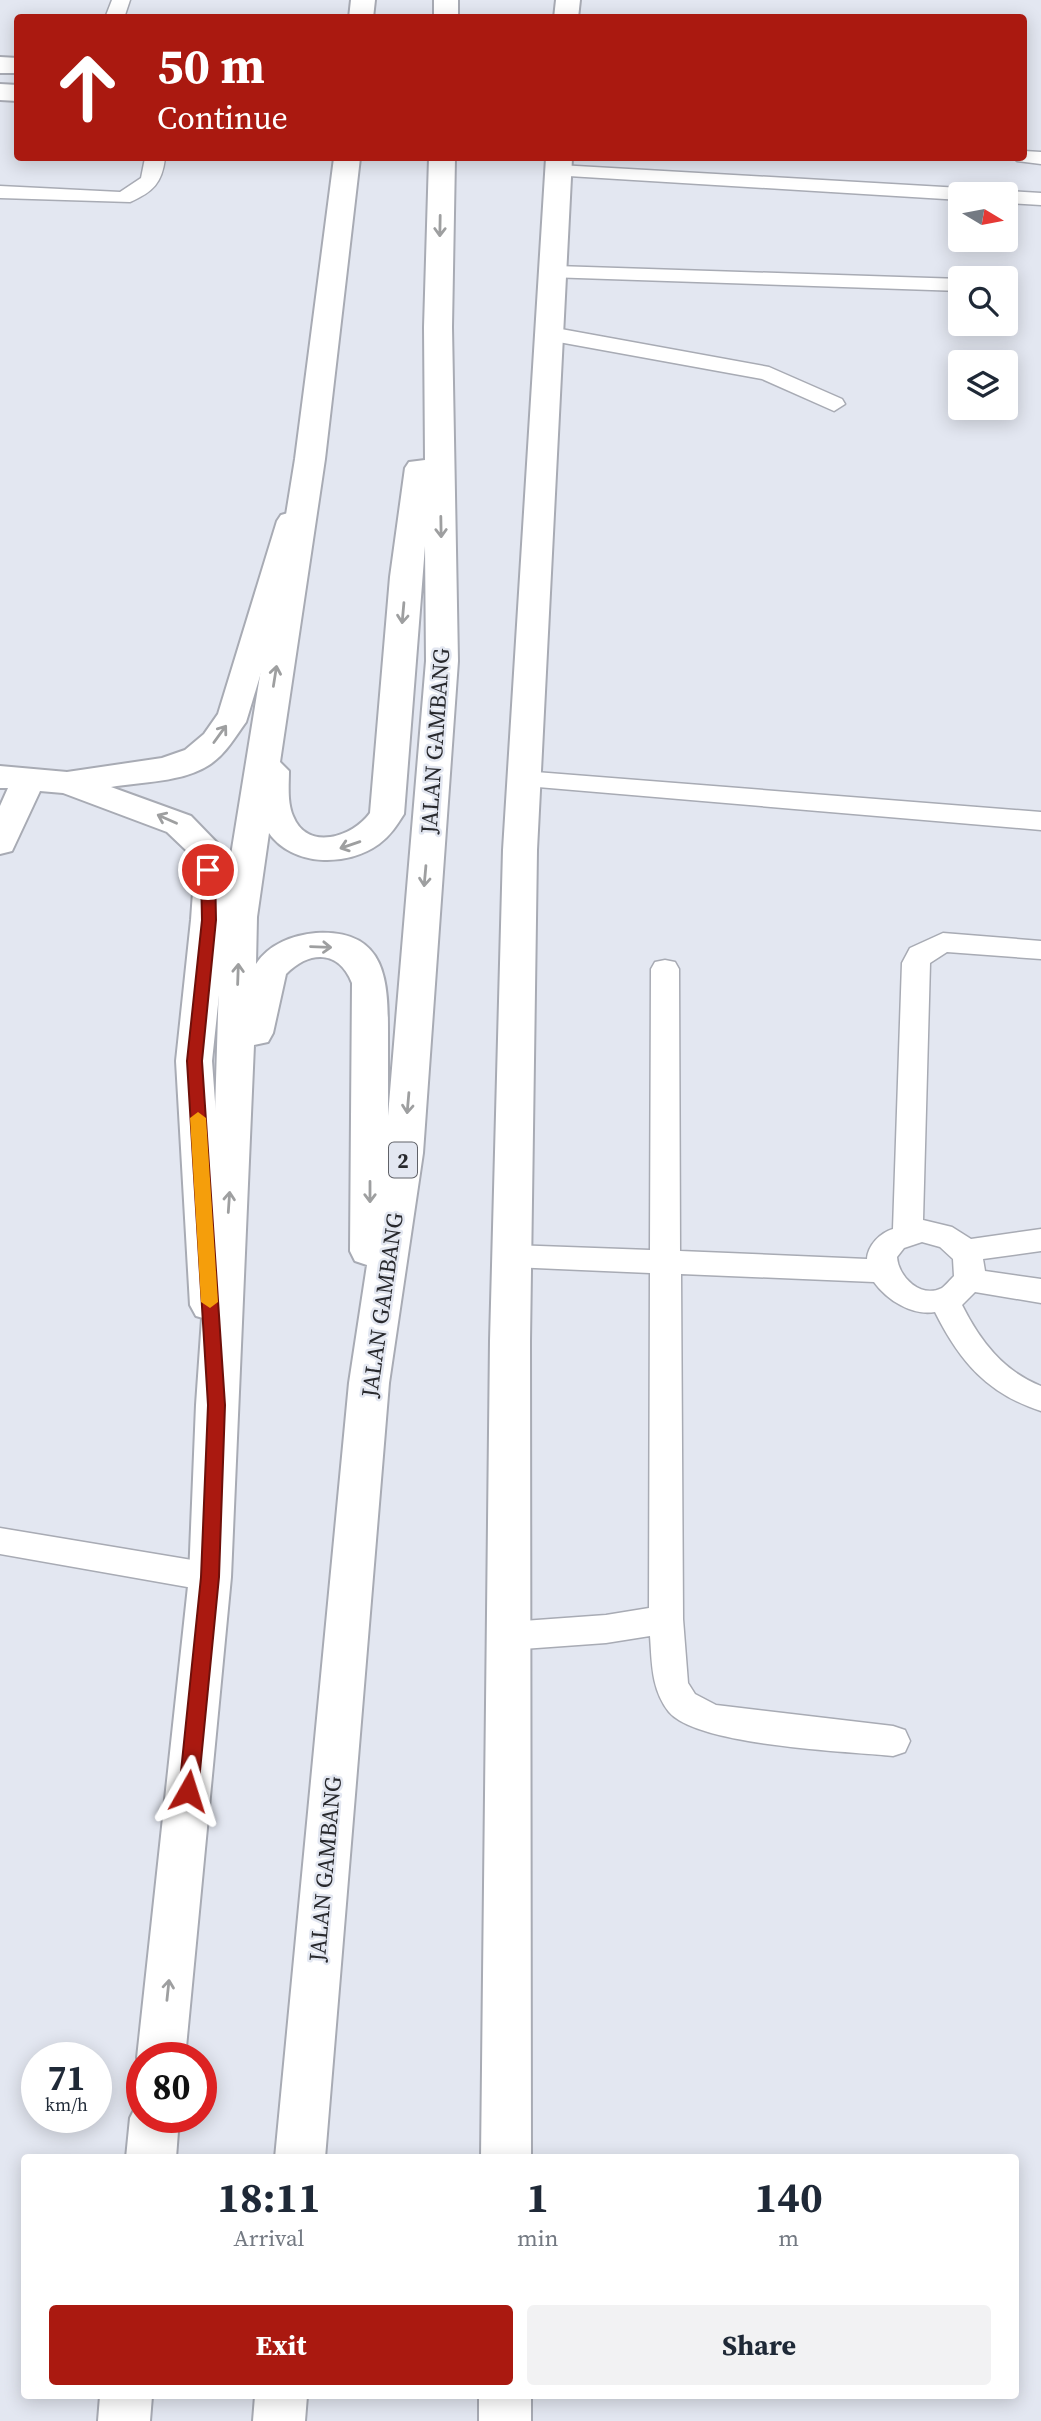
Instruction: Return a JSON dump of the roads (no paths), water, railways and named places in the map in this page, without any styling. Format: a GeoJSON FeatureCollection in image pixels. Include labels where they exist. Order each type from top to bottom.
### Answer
{"type":"FeatureCollection","features":[{"type":"Feature","properties":{"kind":"main road"},"geometry":{"type":"LineString","coordinates":[[163,2042],[210,1577],[216,1405],[233,1145],[239,917],[310,458],[347,161]]}},
{"type":"Feature","properties":{"kind":"main road","name":"JALAN GAMBANG"},"geometry":{"type":"LineString","coordinates":[[300,2154],[369,1383],[404,1153],[442,661],[438,327],[442,161]]}},
{"type":"Feature","properties":{"kind":"main road"},"geometry":{"type":"LineString","coordinates":[[506,2154],[512,1256],[523,779],[556,272],[559,164]]}},
{"type":"Feature","properties":{"kind":"main road"},"geometry":{"type":"LineString","coordinates":[[267,726],[277,820],[286,831],[314,847],[333,850],[351,847],[380,827],[387,814],[406,578],[438,327]]}},
{"type":"Feature","properties":{"kind":"main road"},"geometry":{"type":"LineString","coordinates":[[0,843],[14,779],[67,783],[166,768],[198,758],[216,741],[233,715],[243,687],[310,458]]}},
{"type":"Feature","properties":{"kind":"main road"},"geometry":{"type":"LineString","coordinates":[[67,783],[179,824],[205,848],[210,911],[194,1061],[216,1405]]}},
{"type":"Feature","properties":{"kind":"main road"},"geometry":{"type":"LineString","coordinates":[[233,1145],[265,978],[274,963],[289,952],[305,947],[338,948],[354,954],[363,966],[370,984],[369,1383]]}},
{"type":"Feature","properties":{"kind":"main road"},"geometry":{"type":"LineString","coordinates":[[151,2154],[154,2133]]}},
{"type":"Feature","properties":{"kind":"main road"},"geometry":{"type":"LineString","coordinates":[[124,2421],[126,2399]]}},
{"type":"Feature","properties":{"kind":"main road"},"geometry":{"type":"LineString","coordinates":[[279,2421],[281,2399]]}},
{"type":"Feature","properties":{"kind":"main road"},"geometry":{"type":"LineString","coordinates":[[505,2399],[505,2421]]}},
{"type":"Feature","properties":{"kind":"lane"},"geometry":{"type":"LineString","coordinates":[[0,192],[123,198],[142,189],[151,180],[154,161]]}},
{"type":"Feature","properties":{"kind":"lane"},"geometry":{"type":"LineString","coordinates":[[559,164],[948,193]]}},
{"type":"Feature","properties":{"kind":"lane"},"geometry":{"type":"LineString","coordinates":[[1018,198],[1041,199]]}},
{"type":"Feature","properties":{"kind":"lane"},"geometry":{"type":"LineString","coordinates":[[556,272],[948,285]]}},
{"type":"Feature","properties":{"kind":"lane"},"geometry":{"type":"LineString","coordinates":[[550,334],[720,362],[769,374],[834,404]]}},
{"type":"Feature","properties":{"kind":"lane"},"geometry":{"type":"LineString","coordinates":[[523,779],[1041,821]]}},
{"type":"Feature","properties":{"kind":"lane"},"geometry":{"type":"LineString","coordinates":[[908,1233],[916,963],[920,955],[943,943],[1041,950]]}},
{"type":"Feature","properties":{"kind":"lane"},"geometry":{"type":"LineString","coordinates":[[665,969],[666,1619],[671,1686],[683,1704],[710,1718],[749,1726],[893,1741]]}},
{"type":"Feature","properties":{"kind":"lane"},"geometry":{"type":"LineString","coordinates":[[934,1232],[957,1243],[967,1265],[964,1288],[944,1299],[930,1301],[905,1296],[886,1281],[881,1271],[882,1252],[897,1237],[908,1233],[934,1232]]}},
{"type":"Feature","properties":{"kind":"lane"},"geometry":{"type":"LineString","coordinates":[[967,1265],[1019,1241],[1041,1240]]}},
{"type":"Feature","properties":{"kind":"lane"},"geometry":{"type":"LineString","coordinates":[[512,1256],[667,1265],[881,1271]]}},
{"type":"Feature","properties":{"kind":"lane"},"geometry":{"type":"LineString","coordinates":[[967,1265],[1041,1291]]}},
{"type":"Feature","properties":{"kind":"lane"},"geometry":{"type":"LineString","coordinates":[[944,1299],[970,1352],[999,1378],[1041,1399]]}},
{"type":"Feature","properties":{"kind":"lane"},"geometry":{"type":"LineString","coordinates":[[0,1541],[210,1577]]}},
{"type":"Feature","properties":{"kind":"lane"},"geometry":{"type":"LineString","coordinates":[[509,1636],[606,1629],[666,1619]]}}]}
